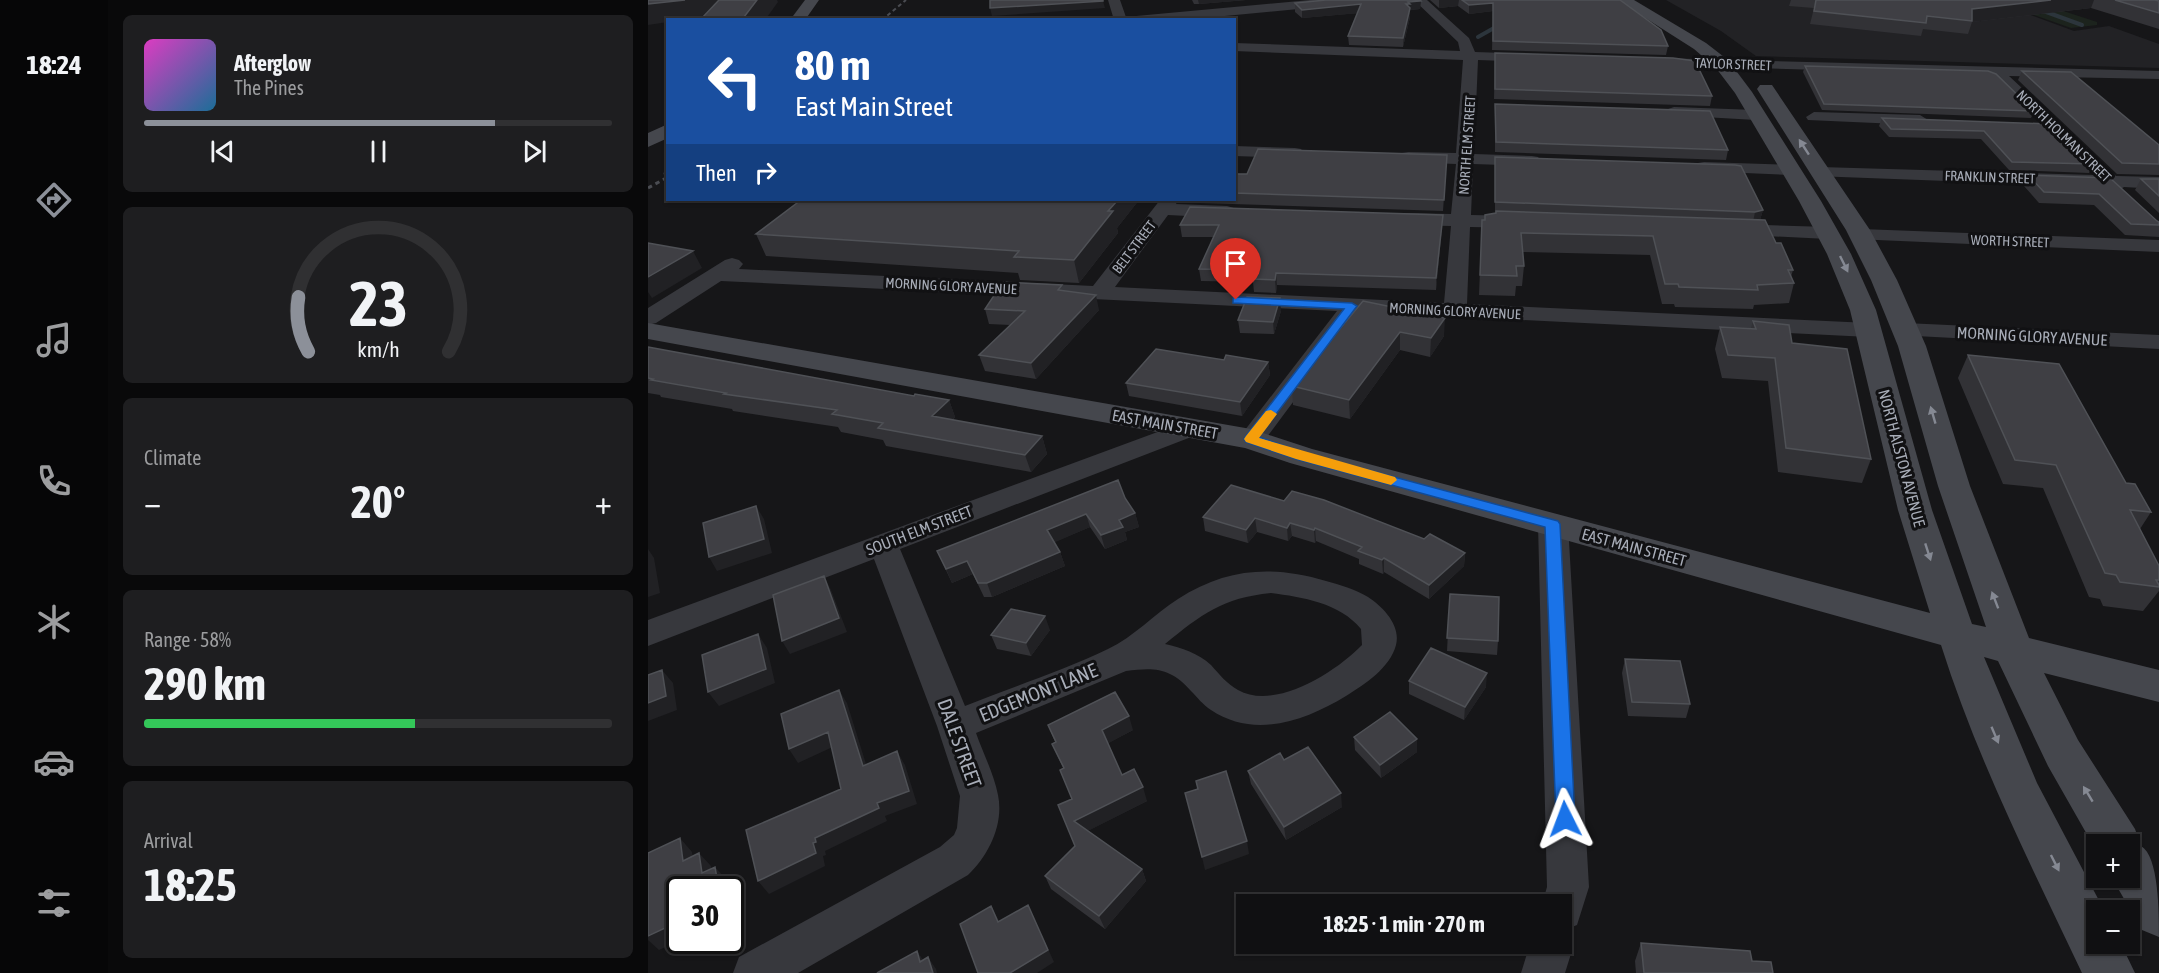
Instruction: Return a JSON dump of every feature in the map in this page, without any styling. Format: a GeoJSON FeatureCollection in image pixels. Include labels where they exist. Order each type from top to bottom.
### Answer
{"type":"FeatureCollection","features":[{"type":"Feature","properties":{"kind":"main road"},"geometry":{"type":"LineString","coordinates":[[798,18],[812,0]]}},
{"type":"Feature","properties":{"kind":"main road","name":"NORTH ALSTON AVENUE"},"geometry":{"type":"LineString","coordinates":[[1624,0],[1733,64],[1766,90],[1861,235],[1905,330],[1954,486],[2032,693],[2063,753],[2112,834]]}},
{"type":"Feature","properties":{"kind":"main road","name":"NORTH ALSTON AVENUE"},"geometry":{"type":"LineString","coordinates":[[1644,0],[1710,38],[1733,64],[1740,88],[1828,233],[1852,282],[1869,330],[1913,502],[1971,677],[2019,792],[2109,973]]}},
{"type":"Feature","properties":{"kind":"main road","name":"EAST MAIN STREET"},"geometry":{"type":"LineString","coordinates":[[648,331],[1251,439],[1301,456],[2014,650],[2159,686]]}},
{"type":"Feature","properties":{"kind":"main road"},"geometry":{"type":"LineString","coordinates":[[2140,881],[2159,913]]}},
{"type":"Feature","properties":{"kind":"street"},"geometry":{"type":"LineString","coordinates":[[1114,0],[1120,18]]}},
{"type":"Feature","properties":{"kind":"street"},"geometry":{"type":"LineString","coordinates":[[1157,18],[1350,0]]}},
{"type":"Feature","properties":{"kind":"street"},"geometry":{"type":"LineString","coordinates":[[1420,0],[1464,41],[1470,56]]}},
{"type":"Feature","properties":{"kind":"street"},"geometry":{"type":"LineString","coordinates":[[1236,47],[1547,59]]}},
{"type":"Feature","properties":{"kind":"street","name":"NORTH ELM STREET"},"geometry":{"type":"LineString","coordinates":[[1455,312],[1466,159],[1475,106],[1470,56]]}},
{"type":"Feature","properties":{"kind":"street","name":"TAYLOR STREET"},"geometry":{"type":"LineString","coordinates":[[1637,61],[2159,75]]}},
{"type":"Feature","properties":{"kind":"street","name":"NORTH HOLMAN STREET"},"geometry":{"type":"LineString","coordinates":[[1996,71],[2128,197]]}},
{"type":"Feature","properties":{"kind":"street"},"geometry":{"type":"LineString","coordinates":[[1659,112],[1756,115]]}},
{"type":"Feature","properties":{"kind":"street"},"geometry":{"type":"LineString","coordinates":[[1814,117],[1933,121]]}},
{"type":"Feature","properties":{"kind":"street"},"geometry":{"type":"LineString","coordinates":[[2028,124],[2052,124]]}},
{"type":"Feature","properties":{"kind":"street"},"geometry":{"type":"LineString","coordinates":[[1236,151],[1311,153]]}},
{"type":"Feature","properties":{"kind":"street"},"geometry":{"type":"LineString","coordinates":[[1389,156],[1549,162]]}},
{"type":"Feature","properties":{"kind":"street"},"geometry":{"type":"LineString","coordinates":[[1690,166],[1791,170]]}},
{"type":"Feature","properties":{"kind":"street","name":"FRANKLIN STREET"},"geometry":{"type":"LineString","coordinates":[[1820,172],[2159,183]]}},
{"type":"Feature","properties":{"kind":"street"},"geometry":{"type":"LineString","coordinates":[[1165,204],[1243,213]]}},
{"type":"Feature","properties":{"kind":"street","name":"BELT STREET"},"geometry":{"type":"LineString","coordinates":[[1098,294],[1165,204]]}},
{"type":"Feature","properties":{"kind":"street"},"geometry":{"type":"LineString","coordinates":[[1382,218],[1534,223]]}},
{"type":"Feature","properties":{"kind":"street"},"geometry":{"type":"LineString","coordinates":[[1708,229],[1828,233]]}},
{"type":"Feature","properties":{"kind":"street","name":"WORTH STREET"},"geometry":{"type":"LineString","coordinates":[[1861,235],[2159,246]]}},
{"type":"Feature","properties":{"kind":"street"},"geometry":{"type":"LineString","coordinates":[[648,318],[739,260]]}},
{"type":"Feature","properties":{"kind":"street","name":"MORNING GLORY AVENUE"},"geometry":{"type":"LineString","coordinates":[[717,274],[1455,312],[1869,330]]}},
{"type":"Feature","properties":{"kind":"street"},"geometry":{"type":"LineString","coordinates":[[1251,439],[1352,306]]}},
{"type":"Feature","properties":{"kind":"street","name":"MORNING GLORY AVENUE"},"geometry":{"type":"LineString","coordinates":[[1905,330],[2159,342]]}},
{"type":"Feature","properties":{"kind":"street","name":"SOUTH ELM STREET"},"geometry":{"type":"LineString","coordinates":[[648,633],[1190,428]]}},
{"type":"Feature","properties":{"kind":"street"},"geometry":{"type":"LineString","coordinates":[[1552,524],[1568,887],[1566,894]]}},
{"type":"Feature","properties":{"kind":"street","name":"DALE STREET"},"geometry":{"type":"LineString","coordinates":[[756,973],[954,861],[968,848],[977,829],[979,796],[955,726],[883,544]]}},
{"type":"Feature","properties":{"kind":"street","name":"EDGEMONT LANE"},"geometry":{"type":"LineString","coordinates":[[955,726],[1122,658],[1147,655],[1175,659],[1190,668],[1224,700],[1244,708],[1270,711],[1299,705],[1363,666],[1375,654],[1381,641],[1376,621],[1364,610],[1302,584],[1257,582],[1233,586],[1205,597],[1122,658]]}},
{"type":"Feature","properties":{"kind":"street"},"geometry":{"type":"LineString","coordinates":[[1543,973],[1549,954]]}},
{"type":"Feature","properties":{"kind":"shaded area"},"geometry":{"type":"Polygon","coordinates":[[[1666,0],[1990,0],[2074,31],[2109,26],[2159,44],[2159,68],[1756,56],[1721,31],[1666,0]]]}},
{"type":"Feature","properties":{"kind":"shaded area"},"geometry":{"type":"Polygon","coordinates":[[[2006,5],[2048,6],[2097,22],[2097,25],[2071,28],[2006,5]]]}},
{"type":"Feature","properties":{"kind":"building"},"geometry":{"type":"Polygon","coordinates":[[[648,0],[685,0],[648,4],[648,0]]]}},
{"type":"Feature","properties":{"kind":"building"},"geometry":{"type":"Polygon","coordinates":[[[719,0],[757,0],[744,17],[702,18],[719,0]]]}},
{"type":"Feature","properties":{"kind":"building"},"geometry":{"type":"Polygon","coordinates":[[[990,0],[1103,0],[1103,1],[990,8],[990,0]]]}},
{"type":"Feature","properties":{"kind":"building"},"geometry":{"type":"Polygon","coordinates":[[[1326,0],[1421,1],[1406,4],[1410,8],[1403,38],[1348,36],[1361,4],[1302,10],[1295,3],[1326,0]]]}},
{"type":"Feature","properties":{"kind":"building"},"geometry":{"type":"Polygon","coordinates":[[[1462,0],[1620,0],[1661,30],[1668,46],[1493,41],[1493,3],[1469,5],[1462,0]]]}},
{"type":"Feature","properties":{"kind":"building"},"geometry":{"type":"Polygon","coordinates":[[[1816,0],[2051,0],[1972,9],[1972,21],[1927,16],[1926,23],[1814,11],[1816,0]]]}},
{"type":"Feature","properties":{"kind":"building"},"geometry":{"type":"Polygon","coordinates":[[[2115,0],[2159,1],[2159,13],[2115,0]]]}},
{"type":"Feature","properties":{"kind":"building"},"geometry":{"type":"Polygon","coordinates":[[[1495,53],[1673,58],[1695,61],[1712,96],[1495,89],[1495,53]]]}},
{"type":"Feature","properties":{"kind":"building"},"geometry":{"type":"Polygon","coordinates":[[[1805,66],[1988,71],[1996,74],[2034,111],[1824,104],[1805,66]]]}},
{"type":"Feature","properties":{"kind":"building"},"geometry":{"type":"Polygon","coordinates":[[[2022,71],[2071,72],[2159,145],[2159,164],[2122,163],[2022,71]]]}},
{"type":"Feature","properties":{"kind":"building"},"geometry":{"type":"Polygon","coordinates":[[[1495,104],[1710,111],[1728,150],[1496,142],[1495,104]]]}},
{"type":"Feature","properties":{"kind":"building"},"geometry":{"type":"Polygon","coordinates":[[[1882,118],[2051,124],[2093,164],[2012,162],[1984,131],[1891,129],[1882,118]]]}},
{"type":"Feature","properties":{"kind":"building"},"geometry":{"type":"Polygon","coordinates":[[[1258,149],[1447,155],[1444,200],[1236,193],[1236,174],[1247,174],[1258,149]]]}},
{"type":"Feature","properties":{"kind":"building"},"geometry":{"type":"Polygon","coordinates":[[[1495,157],[1741,166],[1763,210],[1755,212],[1495,202],[1495,157]]]}},
{"type":"Feature","properties":{"kind":"building"},"geometry":{"type":"Polygon","coordinates":[[[2028,175],[2110,178],[2159,222],[2159,225],[2131,224],[2099,194],[2044,192],[2028,175]]]}},
{"type":"Feature","properties":{"kind":"building"},"geometry":{"type":"Polygon","coordinates":[[[2141,179],[2159,179],[2159,196],[2141,179]]]}},
{"type":"Feature","properties":{"kind":"building"},"geometry":{"type":"Polygon","coordinates":[[[800,201],[1117,201],[1108,211],[1113,211],[1074,260],[1014,257],[1019,251],[756,234],[800,201]]]}},
{"type":"Feature","properties":{"kind":"building"},"geometry":{"type":"Polygon","coordinates":[[[1190,207],[1443,215],[1436,278],[1276,273],[1275,280],[1253,279],[1256,270],[1199,269],[1219,225],[1180,225],[1190,207]]]}},
{"type":"Feature","properties":{"kind":"building"},"geometry":{"type":"Polygon","coordinates":[[[1496,211],[1765,220],[1776,243],[1781,243],[1793,270],[1788,270],[1794,283],[1757,285],[1758,290],[1679,287],[1678,284],[1665,284],[1653,236],[1521,233],[1524,266],[1516,266],[1517,276],[1480,275],[1482,220],[1485,220],[1485,215],[1496,213],[1496,211]]]}},
{"type":"Feature","properties":{"kind":"building"},"geometry":{"type":"Polygon","coordinates":[[[648,243],[693,251],[648,277],[648,243]]]}},
{"type":"Feature","properties":{"kind":"building"},"geometry":{"type":"Polygon","coordinates":[[[1003,282],[1062,285],[1058,290],[1096,295],[1031,363],[979,355],[1025,311],[985,309],[1003,282]]]}},
{"type":"Feature","properties":{"kind":"building"},"geometry":{"type":"Polygon","coordinates":[[[1247,297],[1280,298],[1273,322],[1238,320],[1247,297]]]}},
{"type":"Feature","properties":{"kind":"building"},"geometry":{"type":"Polygon","coordinates":[[[1363,301],[1445,318],[1431,338],[1400,332],[1349,400],[1292,386],[1363,301]]]}},
{"type":"Feature","properties":{"kind":"building"},"geometry":{"type":"Polygon","coordinates":[[[1753,321],[1789,325],[1792,343],[1847,349],[1871,459],[1786,448],[1775,358],[1728,355],[1720,327],[1756,329],[1753,321]]]}},
{"type":"Feature","properties":{"kind":"building"},"geometry":{"type":"Polygon","coordinates":[[[648,347],[914,396],[915,394],[949,400],[932,416],[1042,436],[1025,455],[878,428],[883,423],[832,414],[837,410],[724,394],[726,393],[651,380],[653,379],[648,378],[648,347]]]}},
{"type":"Feature","properties":{"kind":"building"},"geometry":{"type":"Polygon","coordinates":[[[1156,349],[1224,360],[1226,355],[1268,362],[1240,402],[1126,383],[1156,349]]]}},
{"type":"Feature","properties":{"kind":"building"},"geometry":{"type":"Polygon","coordinates":[[[1968,355],[2059,364],[2126,483],[2135,484],[2151,512],[2130,510],[2159,566],[2159,580],[2156,580],[2159,587],[2120,582],[2116,575],[2105,573],[2056,465],[2015,460],[1968,355]]]}},
{"type":"Feature","properties":{"kind":"building"},"geometry":{"type":"Polygon","coordinates":[[[1118,480],[1125,498],[1135,513],[1119,520],[1123,527],[1101,535],[1086,514],[1047,530],[1060,552],[987,583],[978,583],[967,561],[946,569],[937,551],[1118,480]]]}},
{"type":"Feature","properties":{"kind":"building"},"geometry":{"type":"Polygon","coordinates":[[[1231,485],[1284,501],[1292,491],[1324,500],[1424,539],[1430,534],[1465,553],[1429,585],[1384,558],[1382,560],[1358,551],[1362,547],[1315,528],[1314,530],[1290,523],[1287,528],[1255,518],[1246,530],[1203,517],[1231,485]]]}},
{"type":"Feature","properties":{"kind":"building"},"geometry":{"type":"Polygon","coordinates":[[[756,506],[764,539],[709,557],[703,523],[756,506]]]}},
{"type":"Feature","properties":{"kind":"building"},"geometry":{"type":"Polygon","coordinates":[[[824,576],[839,618],[782,641],[773,595],[824,576]]]}},
{"type":"Feature","properties":{"kind":"building"},"geometry":{"type":"Polygon","coordinates":[[[1450,594],[1499,597],[1498,641],[1447,638],[1450,594]]]}},
{"type":"Feature","properties":{"kind":"building"},"geometry":{"type":"Polygon","coordinates":[[[1011,609],[1045,616],[1026,643],[991,635],[1011,609]]]}},
{"type":"Feature","properties":{"kind":"building"},"geometry":{"type":"Polygon","coordinates":[[[758,634],[766,669],[708,692],[702,655],[758,634]]]}},
{"type":"Feature","properties":{"kind":"building"},"geometry":{"type":"Polygon","coordinates":[[[1431,648],[1487,673],[1465,707],[1409,681],[1431,648]]]}},
{"type":"Feature","properties":{"kind":"building"},"geometry":{"type":"Polygon","coordinates":[[[1625,659],[1680,661],[1690,704],[1632,702],[1625,659]]]}},
{"type":"Feature","properties":{"kind":"building"},"geometry":{"type":"Polygon","coordinates":[[[662,670],[666,696],[648,703],[648,675],[662,670]]]}},
{"type":"Feature","properties":{"kind":"building"},"geometry":{"type":"Polygon","coordinates":[[[839,690],[863,766],[897,751],[909,791],[877,803],[879,808],[815,838],[816,842],[813,843],[816,853],[758,881],[746,830],[841,789],[828,732],[789,749],[781,714],[839,690]]]}},
{"type":"Feature","properties":{"kind":"building"},"geometry":{"type":"Polygon","coordinates":[[[1115,692],[1129,716],[1102,730],[1122,775],[1134,769],[1143,787],[1074,821],[1142,869],[1099,916],[1045,876],[1075,846],[1058,805],[1072,799],[1060,770],[1064,768],[1052,744],[1056,742],[1048,725],[1115,692]]]}},
{"type":"Feature","properties":{"kind":"building"},"geometry":{"type":"Polygon","coordinates":[[[1390,712],[1417,739],[1380,765],[1354,737],[1390,712]]]}},
{"type":"Feature","properties":{"kind":"building"},"geometry":{"type":"Polygon","coordinates":[[[1308,747],[1341,793],[1284,827],[1248,771],[1280,753],[1284,760],[1308,747]]]}},
{"type":"Feature","properties":{"kind":"building"},"geometry":{"type":"Polygon","coordinates":[[[1226,771],[1247,841],[1202,857],[1185,793],[1198,789],[1196,781],[1226,771]]]}},
{"type":"Feature","properties":{"kind":"building"},"geometry":{"type":"Polygon","coordinates":[[[680,838],[683,861],[699,853],[702,873],[715,867],[717,876],[666,876],[666,928],[648,936],[648,853],[680,838]]]}},
{"type":"Feature","properties":{"kind":"building"},"geometry":{"type":"Polygon","coordinates":[[[1028,905],[1048,950],[1010,973],[978,973],[960,924],[991,906],[998,922],[1028,905]]]}},
{"type":"Feature","properties":{"kind":"building"},"geometry":{"type":"Polygon","coordinates":[[[1641,943],[1750,951],[1752,961],[1771,962],[1773,973],[1644,973],[1641,943]]]}},
{"type":"Feature","properties":{"kind":"building"},"geometry":{"type":"Polygon","coordinates":[[[917,951],[920,962],[928,957],[933,973],[877,973],[917,951]]]}},
{"type":"Feature","properties":{"kind":"waterway"},"geometry":{"type":"LineString","coordinates":[[2038,9],[2082,25]]}},
{"type":"Feature","properties":{"kind":"waterway"},"geometry":{"type":"LineString","coordinates":[[1478,37],[1501,24]]}},
{"type":"Feature","properties":{"kind":"railway"},"geometry":{"type":"LineString","coordinates":[[884,18],[906,0]]}},
{"type":"Feature","properties":{"kind":"railway"},"geometry":{"type":"LineString","coordinates":[[648,188],[666,178]]}},
{"type":"Feature","properties":{"kind":"slow traffic"},"geometry":{"type":"LineString","coordinates":[[1271,414],[1251,439],[1301,456],[1391,480]]}},
{"type":"Feature","properties":{"kind":"route"},"geometry":{"type":"LineString","coordinates":[[1236,300],[1352,306],[1341,324],[1251,439],[1301,456],[1552,524],[1565,819]]}}]}
